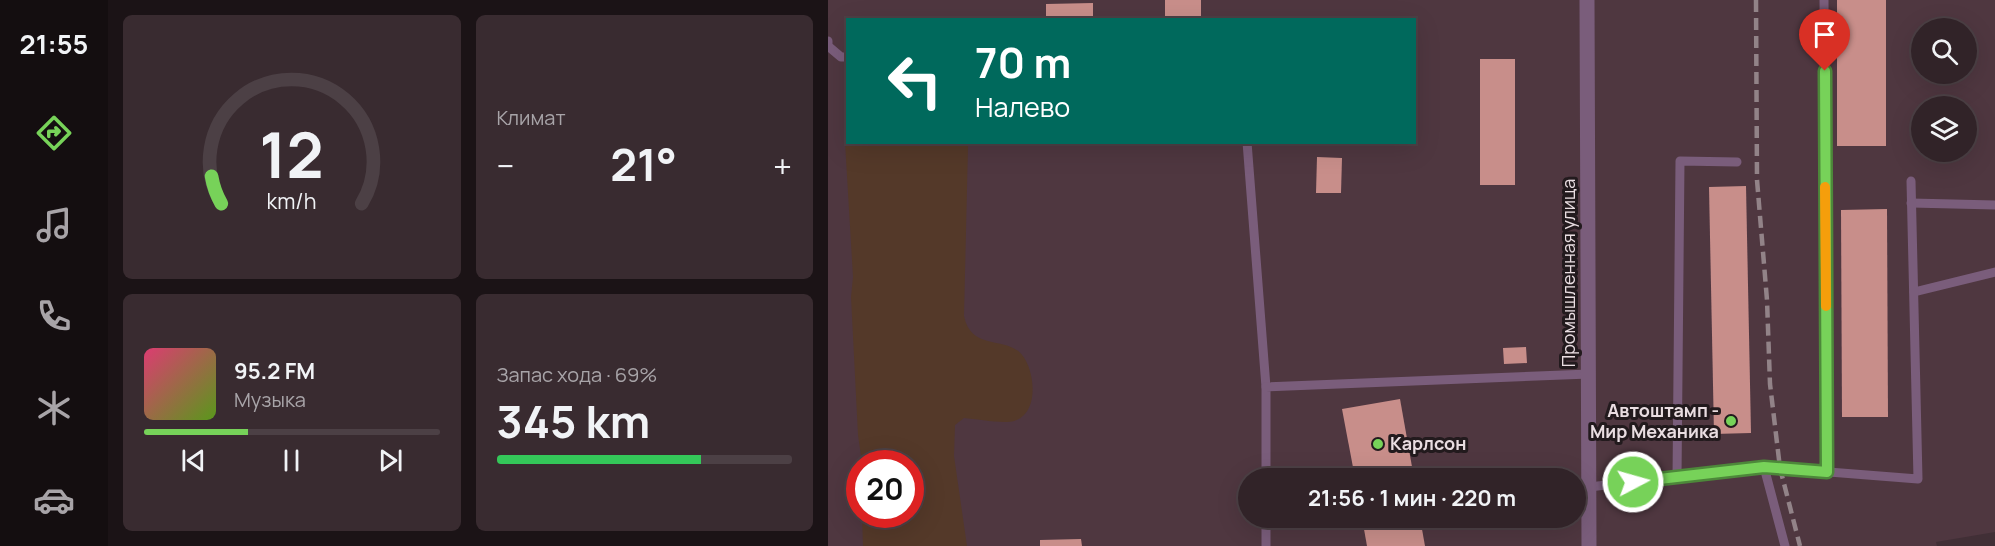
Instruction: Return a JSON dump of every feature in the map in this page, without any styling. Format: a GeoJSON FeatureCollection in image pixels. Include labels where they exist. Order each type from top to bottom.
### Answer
{"type":"FeatureCollection","features":[{"type":"Feature","properties":{"kind":"street","name":"Промышленная улица"},"geometry":{"type":"LineString","coordinates":[[1587,0],[1589,546]]}},
{"type":"Feature","properties":{"kind":"lane"},"geometry":{"type":"LineString","coordinates":[[1824,0],[1827,472]]}},
{"type":"Feature","properties":{"kind":"lane"},"geometry":{"type":"LineString","coordinates":[[828,46],[841,57],[846,57]]}},
{"type":"Feature","properties":{"kind":"lane"},"geometry":{"type":"LineString","coordinates":[[1247,144],[1266,387],[1266,468]]}},
{"type":"Feature","properties":{"kind":"lane"},"geometry":{"type":"LineString","coordinates":[[1677,478],[1680,161],[1737,162]]}},
{"type":"Feature","properties":{"kind":"lane"},"geometry":{"type":"LineString","coordinates":[[1589,487],[1764,467],[1918,479],[1911,181]]}},
{"type":"Feature","properties":{"kind":"lane"},"geometry":{"type":"LineString","coordinates":[[1911,203],[1995,205]]}},
{"type":"Feature","properties":{"kind":"lane"},"geometry":{"type":"LineString","coordinates":[[1914,292],[1995,272]]}},
{"type":"Feature","properties":{"kind":"lane"},"geometry":{"type":"LineString","coordinates":[[1266,387],[1589,374]]}},
{"type":"Feature","properties":{"kind":"lane"},"geometry":{"type":"LineString","coordinates":[[1764,467],[1785,546]]}},
{"type":"Feature","properties":{"kind":"lane"},"geometry":{"type":"LineString","coordinates":[[1266,528],[1266,546]]}},
{"type":"Feature","properties":{"kind":"shaded area"},"geometry":{"type":"Polygon","coordinates":[[[828,0],[1995,0],[1995,532],[1936,542],[1937,546],[828,546],[828,0]]]}},
{"type":"Feature","properties":{"kind":"shaded area"},"geometry":{"type":"Polygon","coordinates":[[[846,136],[846,144],[967,144],[964,316],[968,328],[975,335],[983,340],[1012,347],[1020,352],[1029,368],[1032,395],[1027,411],[1014,421],[964,418],[955,425],[954,456],[967,546],[863,546],[862,528],[924,528],[924,450],[860,450],[851,297],[853,277],[845,142],[846,136]]]}},
{"type":"Feature","properties":{"kind":"building"},"geometry":{"type":"Polygon","coordinates":[[[1165,0],[1201,0],[1201,18],[1165,18],[1165,0]]]}},
{"type":"Feature","properties":{"kind":"building"},"geometry":{"type":"Polygon","coordinates":[[[1837,0],[1886,0],[1886,146],[1837,146],[1837,0]]]}},
{"type":"Feature","properties":{"kind":"building"},"geometry":{"type":"Polygon","coordinates":[[[1093,3],[1093,18],[1046,18],[1046,4],[1093,3]]]}},
{"type":"Feature","properties":{"kind":"building"},"geometry":{"type":"Polygon","coordinates":[[[1480,59],[1515,59],[1515,185],[1480,185],[1480,59]]]}},
{"type":"Feature","properties":{"kind":"building"},"geometry":{"type":"Polygon","coordinates":[[[1317,157],[1342,158],[1341,193],[1316,193],[1317,157]]]}},
{"type":"Feature","properties":{"kind":"building"},"geometry":{"type":"Polygon","coordinates":[[[1746,186],[1751,433],[1714,434],[1709,187],[1746,186]]]}},
{"type":"Feature","properties":{"kind":"building"},"geometry":{"type":"Polygon","coordinates":[[[1887,209],[1888,417],[1842,417],[1841,210],[1887,209]]]}},
{"type":"Feature","properties":{"kind":"building"},"geometry":{"type":"Polygon","coordinates":[[[1526,347],[1527,363],[1504,364],[1503,348],[1526,347]]]}},
{"type":"Feature","properties":{"kind":"building","name":"Карлсон"},"geometry":{"type":"Polygon","coordinates":[[[1400,399],[1412,468],[1353,468],[1342,409],[1400,399]]]}},
{"type":"Feature","properties":{"kind":"building"},"geometry":{"type":"Polygon","coordinates":[[[1364,528],[1422,528],[1425,546],[1367,546],[1364,528]]]}},
{"type":"Feature","properties":{"kind":"building"},"geometry":{"type":"Polygon","coordinates":[[[1081,539],[1082,546],[1040,546],[1040,540],[1081,539]]]}},
{"type":"Feature","properties":{"kind":"railway"},"geometry":{"type":"LineString","coordinates":[[1756,0],[1757,180],[1767,300],[1770,384],[1780,468],[1800,546]]}},
{"type":"Feature","properties":{"kind":"slow traffic"},"geometry":{"type":"LineString","coordinates":[[1825,187],[1826,306]]}},
{"type":"Feature","properties":{"kind":"place","name":"Автоштамп - Мир Механика"},"geometry":{"type":"Point","coordinates":[1731,421]}},
{"type":"Feature","properties":{"kind":"place","name":"Карлсон"},"geometry":{"type":"Point","coordinates":[1378,444]}},
{"type":"Feature","properties":{"kind":"route"},"geometry":{"type":"LineString","coordinates":[[1633,482],[1764,467],[1827,472],[1825,71]]}}]}
